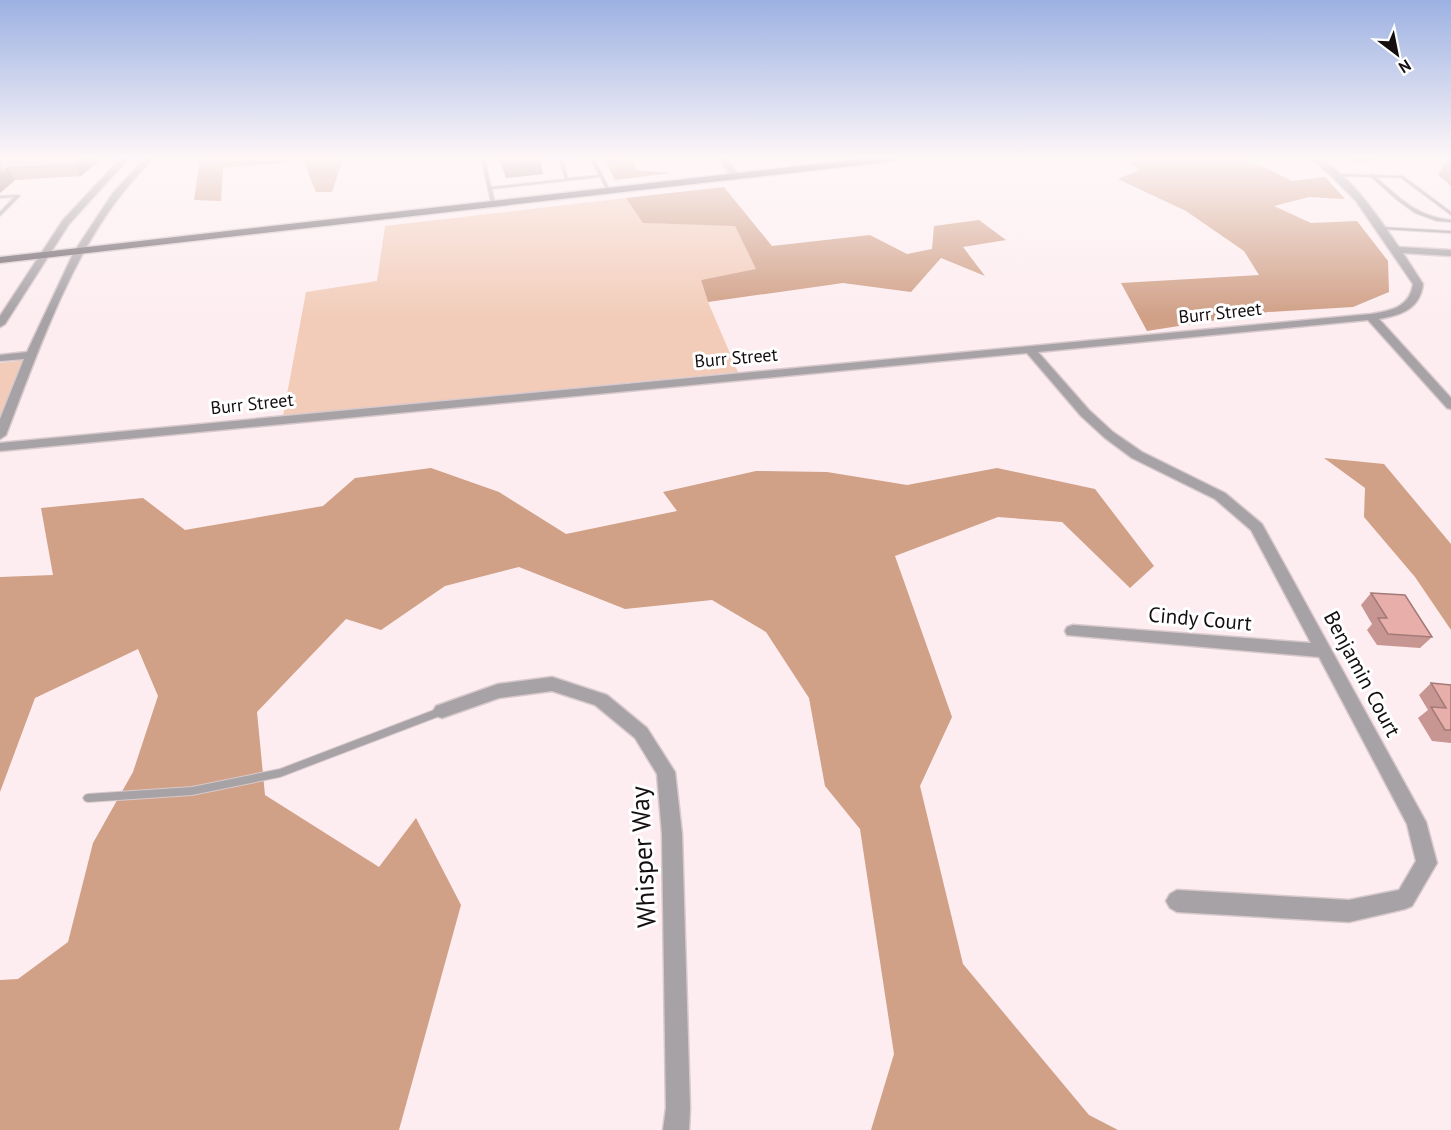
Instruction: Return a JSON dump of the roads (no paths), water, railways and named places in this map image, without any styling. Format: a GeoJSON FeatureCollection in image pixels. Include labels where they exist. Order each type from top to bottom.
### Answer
{"type":"FeatureCollection","features":[{"type":"Feature","properties":{"kind":"main road"},"geometry":{"type":"LineString","coordinates":[[0,260],[429,211]]}},
{"type":"Feature","properties":{"kind":"street"},"geometry":{"type":"LineString","coordinates":[[0,324],[66,222],[76,211]]}},
{"type":"Feature","properties":{"kind":"street"},"geometry":{"type":"LineString","coordinates":[[0,435],[31,355],[79,252],[106,211]]}},
{"type":"Feature","properties":{"kind":"street","name":"Burr Street"},"geometry":{"type":"LineString","coordinates":[[0,447],[1371,318],[1407,308],[1418,293],[1418,284],[1369,211]]}},
{"type":"Feature","properties":{"kind":"street"},"geometry":{"type":"LineString","coordinates":[[1397,250],[1451,253]]}},
{"type":"Feature","properties":{"kind":"street"},"geometry":{"type":"LineString","coordinates":[[1371,318],[1451,405]]}},
{"type":"Feature","properties":{"kind":"street","name":"Benjamin Court"},"geometry":{"type":"LineString","coordinates":[[1031,351],[1085,413],[1109,435],[1137,455],[1220,496],[1257,527],[1416,822],[1426,863],[1405,899],[1349,912],[1177,901]]}},
{"type":"Feature","properties":{"kind":"street"},"geometry":{"type":"LineString","coordinates":[[0,358],[31,355]]}},
{"type":"Feature","properties":{"kind":"street","name":"Cindy Court"},"geometry":{"type":"LineString","coordinates":[[1073,631],[1325,651]]}},
{"type":"Feature","properties":{"kind":"street","name":"Whisper Way"},"geometry":{"type":"LineString","coordinates":[[442,711],[498,691],[552,684],[601,700],[641,733],[666,772],[672,834],[678,1096],[676,1130]]}},
{"type":"Feature","properties":{"kind":"lane"},"geometry":{"type":"LineString","coordinates":[[1414,211],[1431,219],[1451,221]]}},
{"type":"Feature","properties":{"kind":"lane"},"geometry":{"type":"LineString","coordinates":[[1382,228],[1451,232]]}},
{"type":"Feature","properties":{"kind":"lane"},"geometry":{"type":"LineString","coordinates":[[88,798],[192,791],[280,773],[442,711]]}}]}
